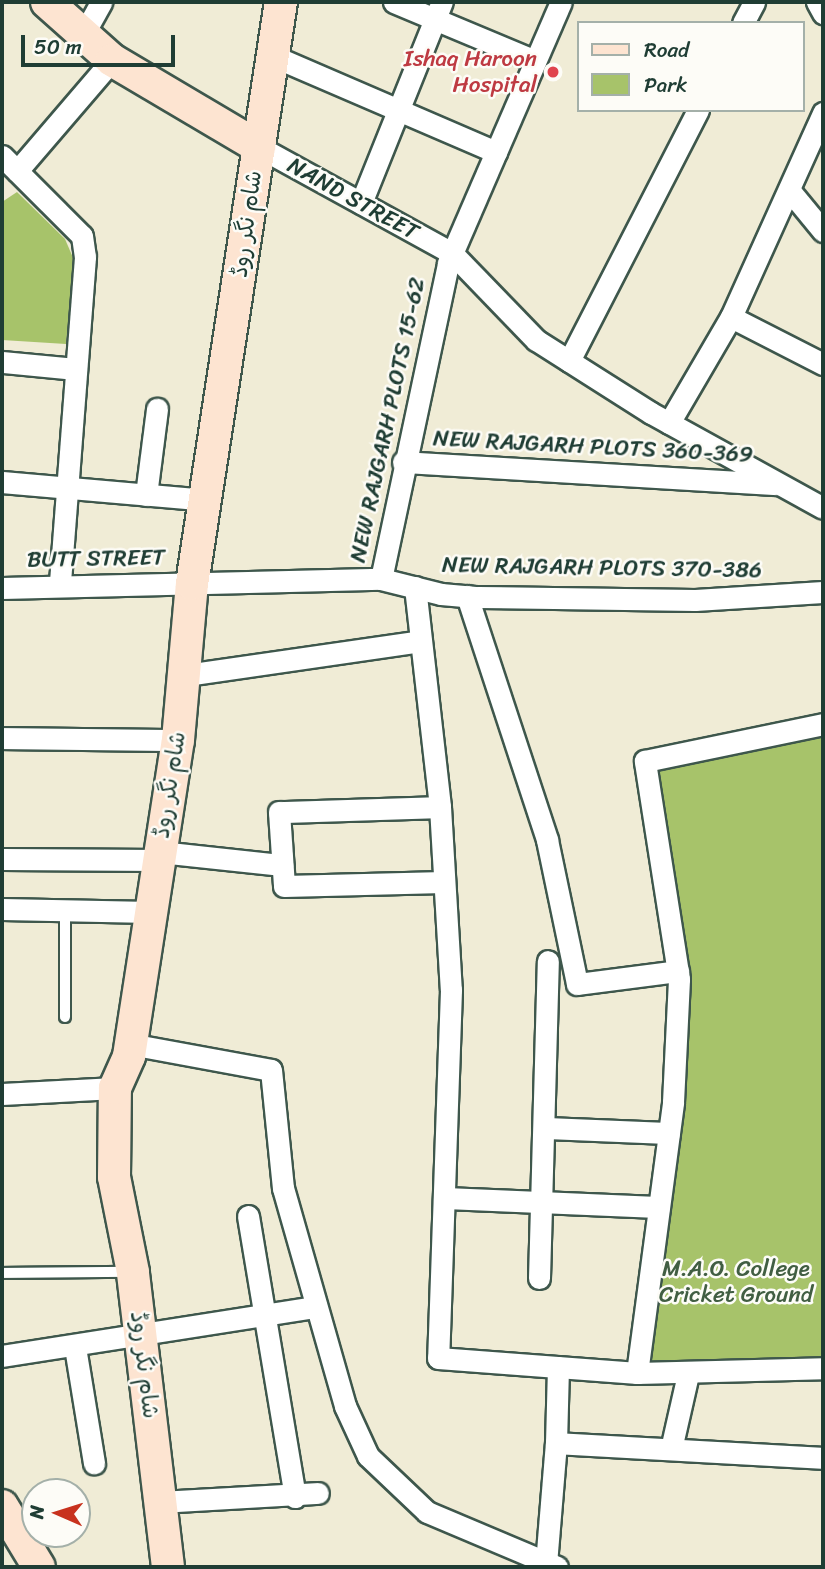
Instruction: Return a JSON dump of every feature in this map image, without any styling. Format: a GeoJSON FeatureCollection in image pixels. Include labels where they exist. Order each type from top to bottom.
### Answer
{"type":"FeatureCollection","features":[{"type":"Feature","properties":{"kind":"main road","name":"NAND STREET"},"geometry":{"type":"LineString","coordinates":[[47,2],[112,60],[259,147]]}},
{"type":"Feature","properties":{"kind":"main road","name":"شام نگر روڈ"},"geometry":{"type":"LineString","coordinates":[[168,1567],[132,1272],[114,1177],[115,1088],[130,1044],[178,740],[186,675],[192,584],[207,500],[281,2]]}},
{"type":"Feature","properties":{"kind":"main road"},"geometry":{"type":"LineString","coordinates":[[2,1506],[36,1566]]}},
{"type":"Feature","properties":{"kind":"street"},"geometry":{"type":"LineString","coordinates":[[83,35],[101,2]]}},
{"type":"Feature","properties":{"kind":"street"},"geometry":{"type":"LineString","coordinates":[[394,2],[439,10],[535,61]]}},
{"type":"Feature","properties":{"kind":"street","name":"NEW RAJGARH PLOTS 15-62"},"geometry":{"type":"LineString","coordinates":[[381,579],[403,462],[452,253],[561,2]]}},
{"type":"Feature","properties":{"kind":"street"},"geometry":{"type":"LineString","coordinates":[[744,21],[754,2]]}},
{"type":"Feature","properties":{"kind":"street"},"geometry":{"type":"LineString","coordinates":[[817,2],[823,13]]}},
{"type":"Feature","properties":{"kind":"street"},"geometry":{"type":"LineString","coordinates":[[361,202],[439,10]]}},
{"type":"Feature","properties":{"kind":"street"},"geometry":{"type":"LineString","coordinates":[[273,56],[496,152]]}},
{"type":"Feature","properties":{"kind":"street"},"geometry":{"type":"LineString","coordinates":[[60,584],[85,257],[82,236],[9,163],[112,60]]}},
{"type":"Feature","properties":{"kind":"street"},"geometry":{"type":"LineString","coordinates":[[569,361],[697,112]]}},
{"type":"Feature","properties":{"kind":"street"},"geometry":{"type":"LineString","coordinates":[[669,423],[732,317],[823,113]]}},
{"type":"Feature","properties":{"kind":"street","name":"NAND STREET"},"geometry":{"type":"LineString","coordinates":[[259,147],[452,253],[536,340],[669,423],[823,508]]}},
{"type":"Feature","properties":{"kind":"street"},"geometry":{"type":"LineString","coordinates":[[790,191],[823,231]]}},
{"type":"Feature","properties":{"kind":"street"},"geometry":{"type":"LineString","coordinates":[[732,317],[823,364]]}},
{"type":"Feature","properties":{"kind":"street"},"geometry":{"type":"LineString","coordinates":[[2,362],[76,369]]}},
{"type":"Feature","properties":{"kind":"street"},"geometry":{"type":"LineString","coordinates":[[146,495],[157,409]]}},
{"type":"Feature","properties":{"kind":"street","name":"NEW RAJGARH PLOTS 360-369"},"geometry":{"type":"LineString","coordinates":[[403,462],[780,484]]}},
{"type":"Feature","properties":{"kind":"street"},"geometry":{"type":"LineString","coordinates":[[2,482],[207,500]]}},
{"type":"Feature","properties":{"kind":"street","name":"NEW RAJGARH PLOTS 370-386"},"geometry":{"type":"LineString","coordinates":[[192,584],[381,579],[467,596],[695,600],[823,592]]}},
{"type":"Feature","properties":{"kind":"street","name":"BUTT STREET"},"geometry":{"type":"LineString","coordinates":[[2,588],[60,584],[192,584]]}},
{"type":"Feature","properties":{"kind":"street"},"geometry":{"type":"LineString","coordinates":[[415,587],[440,807],[451,990],[438,1358],[637,1374],[823,1368]]}},
{"type":"Feature","properties":{"kind":"street"},"geometry":{"type":"LineString","coordinates":[[467,596],[547,840],[577,984],[678,971]]}},
{"type":"Feature","properties":{"kind":"street"},"geometry":{"type":"LineString","coordinates":[[186,675],[421,641]]}},
{"type":"Feature","properties":{"kind":"street"},"geometry":{"type":"LineString","coordinates":[[637,1374],[668,1133],[678,971],[645,761],[823,724]]}},
{"type":"Feature","properties":{"kind":"street"},"geometry":{"type":"LineString","coordinates":[[2,738],[178,740]]}},
{"type":"Feature","properties":{"kind":"street"},"geometry":{"type":"LineString","coordinates":[[440,807],[279,813],[284,886],[444,882]]}},
{"type":"Feature","properties":{"kind":"street"},"geometry":{"type":"LineString","coordinates":[[2,859],[159,856],[282,865]]}},
{"type":"Feature","properties":{"kind":"street"},"geometry":{"type":"LineString","coordinates":[[2,909],[151,912]]}},
{"type":"Feature","properties":{"kind":"street"},"geometry":{"type":"LineString","coordinates":[[539,1278],[548,961]]}},
{"type":"Feature","properties":{"kind":"street"},"geometry":{"type":"LineString","coordinates":[[130,1044],[271,1070],[283,1188],[345,1406],[368,1456],[426,1512],[552,1566],[558,1367]]}},
{"type":"Feature","properties":{"kind":"street"},"geometry":{"type":"LineString","coordinates":[[2,1094],[115,1088]]}},
{"type":"Feature","properties":{"kind":"street"},"geometry":{"type":"LineString","coordinates":[[545,1128],[668,1133]]}},
{"type":"Feature","properties":{"kind":"street"},"geometry":{"type":"LineString","coordinates":[[444,1198],[659,1206]]}},
{"type":"Feature","properties":{"kind":"street"},"geometry":{"type":"LineString","coordinates":[[248,1216],[295,1497]]}},
{"type":"Feature","properties":{"kind":"street"},"geometry":{"type":"LineString","coordinates":[[2,1356],[140,1338],[316,1307]]}},
{"type":"Feature","properties":{"kind":"street"},"geometry":{"type":"LineString","coordinates":[[75,1347],[94,1463]]}},
{"type":"Feature","properties":{"kind":"street"},"geometry":{"type":"LineString","coordinates":[[671,1449],[688,1374]]}},
{"type":"Feature","properties":{"kind":"street"},"geometry":{"type":"LineString","coordinates":[[556,1443],[823,1458]]}},
{"type":"Feature","properties":{"kind":"street"},"geometry":{"type":"LineString","coordinates":[[161,1502],[295,1497],[318,1493]]}},
{"type":"Feature","properties":{"kind":"lane"},"geometry":{"type":"LineString","coordinates":[[65,910],[65,1017]]}},
{"type":"Feature","properties":{"kind":"lane"},"geometry":{"type":"LineString","coordinates":[[2,1273],[132,1272]]}},
{"type":"Feature","properties":{"kind":"green space"},"geometry":{"type":"Polygon","coordinates":[[[17,192],[65,239],[74,260],[66,344],[2,340],[2,202],[17,192]]]}},
{"type":"Feature","properties":{"kind":"green space","name":"M.A.O. College Cricket Ground"},"geometry":{"type":"Polygon","coordinates":[[[823,732],[823,1367],[637,1373],[678,971],[645,761],[823,732]]]}},
{"type":"Feature","properties":{"kind":"place","name":"Ishaq Haroon Hospital"},"geometry":{"type":"Point","coordinates":[553,72]}}]}
